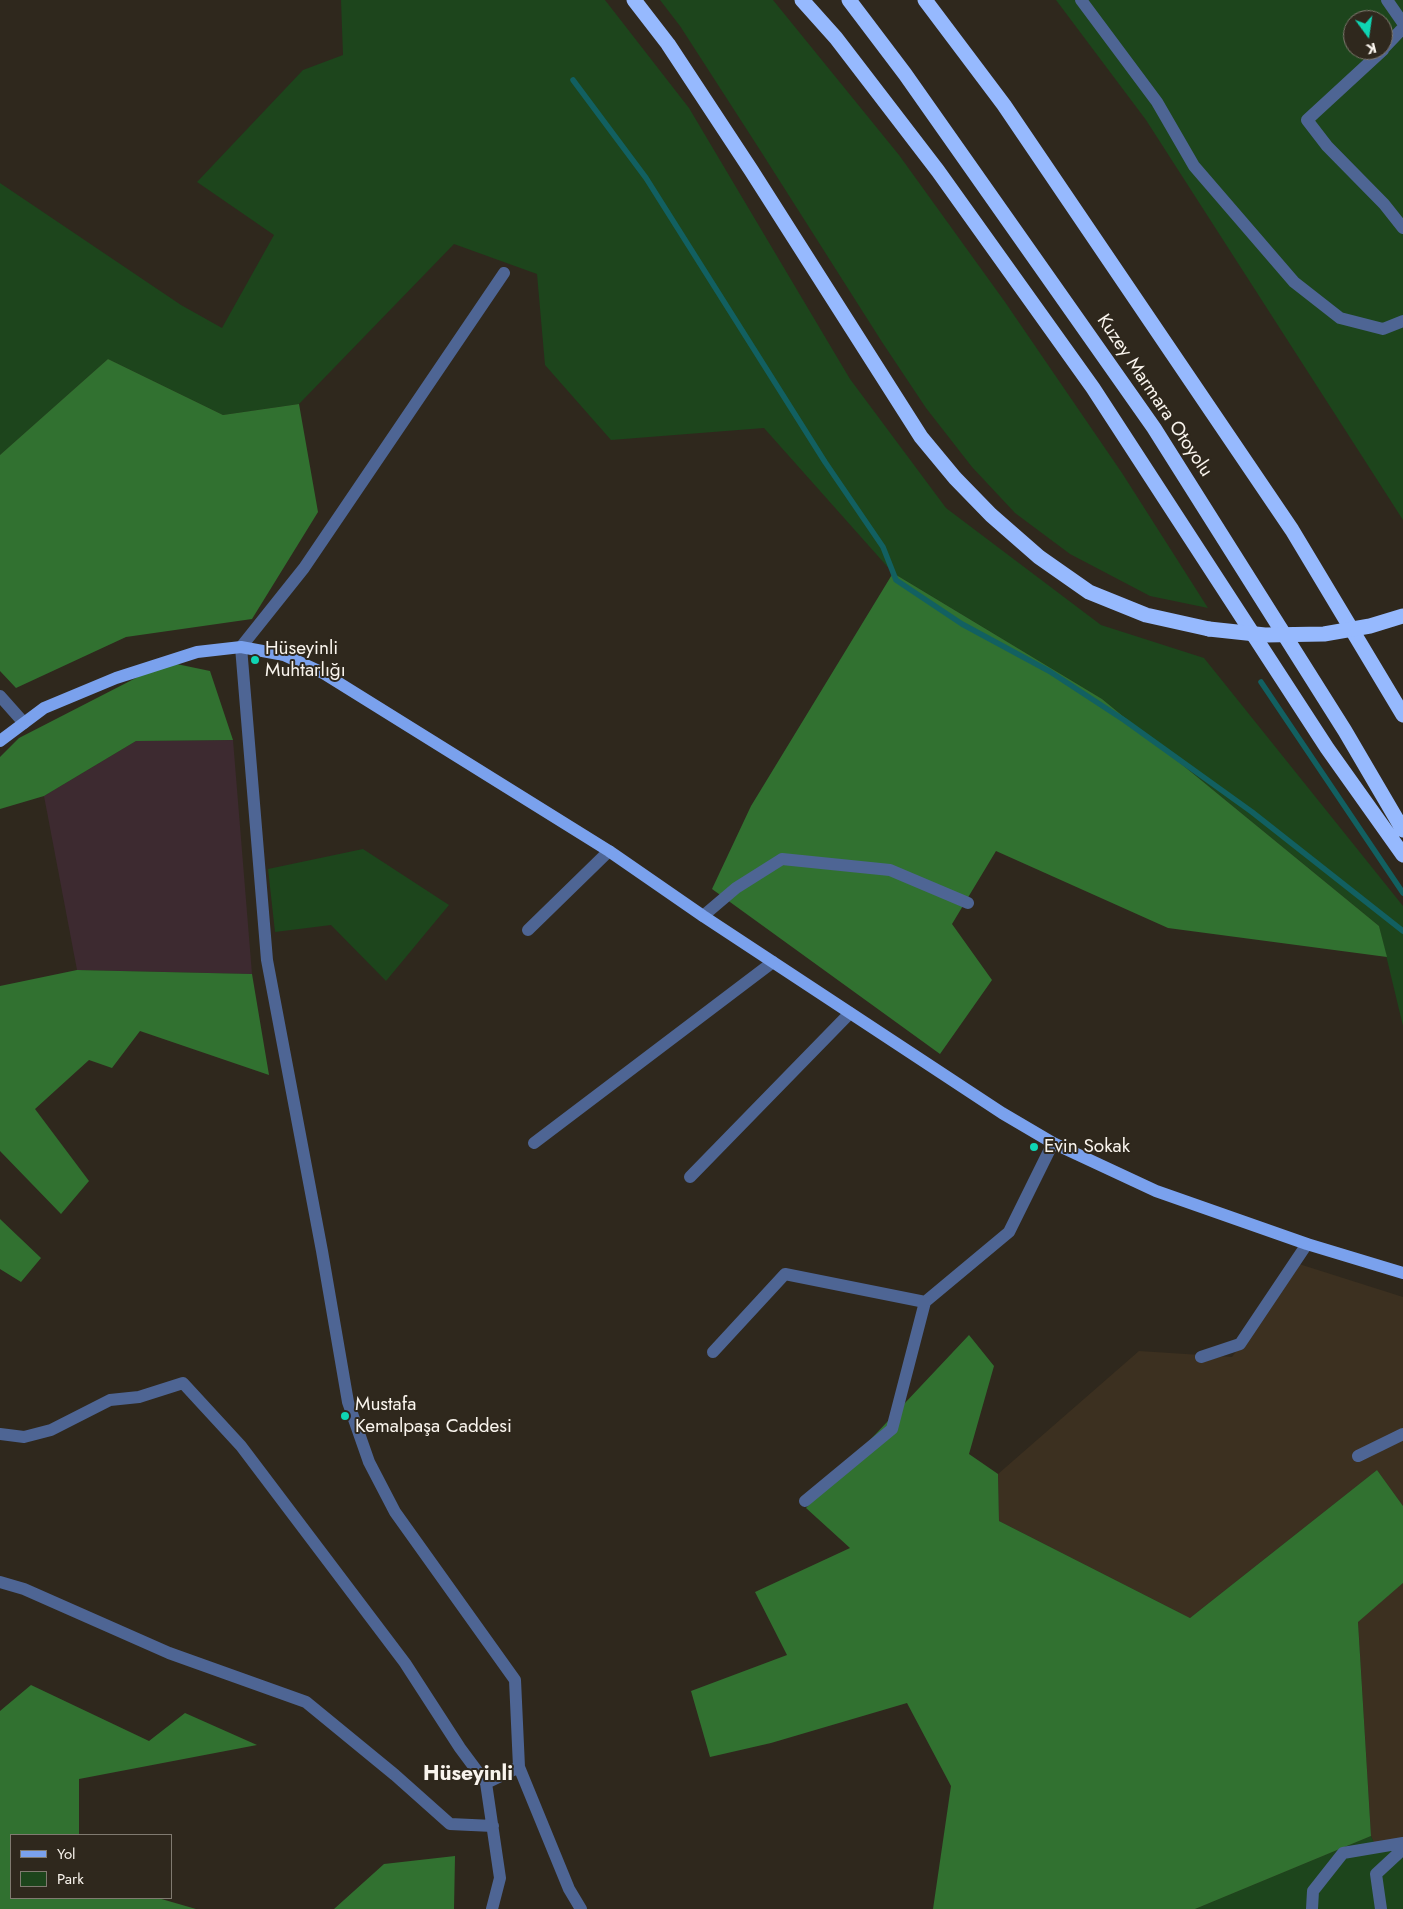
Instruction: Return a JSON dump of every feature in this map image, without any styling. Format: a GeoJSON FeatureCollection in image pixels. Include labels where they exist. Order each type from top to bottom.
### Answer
{"type":"FeatureCollection","features":[{"type":"Feature","properties":{"kind":"highway"},"geometry":{"type":"LineString","coordinates":[[634,0],[668,44],[921,437],[955,478],[991,515],[1039,557],[1089,592],[1146,615],[1209,629],[1265,635],[1324,634],[1370,626],[1403,616]]}},
{"type":"Feature","properties":{"kind":"highway"},"geometry":{"type":"LineString","coordinates":[[802,0],[836,38],[938,171],[1093,388],[1327,748],[1403,855]]}},
{"type":"Feature","properties":{"kind":"highway","name":"Kuzey Marmara Otoyolu"},"geometry":{"type":"LineString","coordinates":[[849,0],[906,74],[1154,428],[1344,731],[1403,830]]}},
{"type":"Feature","properties":{"kind":"highway","name":"Kuzey Marmara Otoyolu"},"geometry":{"type":"LineString","coordinates":[[925,0],[1004,105],[1292,530],[1403,715]]}},
{"type":"Feature","properties":{"kind":"main road"},"geometry":{"type":"LineString","coordinates":[[0,741],[44,708],[116,678],[197,652],[241,647],[284,655],[323,673],[608,851],[773,962],[1002,1112],[1053,1143],[1156,1191],[1307,1244],[1403,1272]]}},
{"type":"Feature","properties":{"kind":"street"},"geometry":{"type":"LineString","coordinates":[[1081,0],[1156,102],[1194,166],[1294,282],[1340,318],[1383,329],[1403,321]]}},
{"type":"Feature","properties":{"kind":"street"},"geometry":{"type":"LineString","coordinates":[[1387,0],[1403,23]]}},
{"type":"Feature","properties":{"kind":"street"},"geometry":{"type":"LineString","coordinates":[[1393,39],[1403,28]]}},
{"type":"Feature","properties":{"kind":"street"},"geometry":{"type":"LineString","coordinates":[[1372,60],[1307,120],[1327,146],[1384,204],[1403,228]]}},
{"type":"Feature","properties":{"kind":"street"},"geometry":{"type":"LineString","coordinates":[[504,273],[304,568],[241,647],[268,960],[348,1402],[369,1462],[395,1512],[515,1680],[519,1767],[570,1889],[581,1909]]}},
{"type":"Feature","properties":{"kind":"street"},"geometry":{"type":"LineString","coordinates":[[0,696],[24,723]]}},
{"type":"Feature","properties":{"kind":"street"},"geometry":{"type":"LineString","coordinates":[[528,930],[608,851]]}},
{"type":"Feature","properties":{"kind":"street"},"geometry":{"type":"LineString","coordinates":[[703,916],[736,888],[782,859],[890,870],[968,903]]}},
{"type":"Feature","properties":{"kind":"street"},"geometry":{"type":"LineString","coordinates":[[534,1143],[773,962]]}},
{"type":"Feature","properties":{"kind":"street"},"geometry":{"type":"LineString","coordinates":[[690,1177],[850,1012]]}},
{"type":"Feature","properties":{"kind":"street"},"geometry":{"type":"LineString","coordinates":[[805,1501],[892,1429],[925,1302],[1009,1232],[1053,1143]]}},
{"type":"Feature","properties":{"kind":"street"},"geometry":{"type":"LineString","coordinates":[[1201,1357],[1240,1344],[1307,1244]]}},
{"type":"Feature","properties":{"kind":"street"},"geometry":{"type":"LineString","coordinates":[[713,1352],[785,1274],[925,1302]]}},
{"type":"Feature","properties":{"kind":"street"},"geometry":{"type":"LineString","coordinates":[[0,1434],[24,1437],[51,1430],[110,1400],[139,1397],[183,1383],[241,1446],[364,1608],[405,1663],[460,1748],[486,1783],[500,1878],[492,1909]]}},
{"type":"Feature","properties":{"kind":"street"},"geometry":{"type":"LineString","coordinates":[[1358,1456],[1403,1434]]}},
{"type":"Feature","properties":{"kind":"street"},"geometry":{"type":"LineString","coordinates":[[0,1582],[24,1589],[169,1653],[306,1702],[395,1775],[450,1824],[493,1826]]}},
{"type":"Feature","properties":{"kind":"street"},"geometry":{"type":"LineString","coordinates":[[486,1783],[519,1767]]}},
{"type":"Feature","properties":{"kind":"street"},"geometry":{"type":"LineString","coordinates":[[1312,1909],[1313,1891],[1343,1853],[1403,1843]]}},
{"type":"Feature","properties":{"kind":"street"},"geometry":{"type":"LineString","coordinates":[[1381,1909],[1376,1874],[1403,1849]]}},
{"type":"Feature","properties":{"kind":"shaded area"},"geometry":{"type":"Polygon","coordinates":[[[233,740],[252,974],[77,970],[44,796],[136,741],[233,740]]]}},
{"type":"Feature","properties":{"kind":"shaded area"},"geometry":{"type":"Polygon","coordinates":[[[1299,1264],[1403,1297],[1403,1506],[1377,1470],[1190,1618],[999,1521],[998,1474],[1139,1351],[1232,1357],[1299,1264]]]}},
{"type":"Feature","properties":{"kind":"shaded area"},"geometry":{"type":"Polygon","coordinates":[[[1403,1583],[1403,1844],[1377,1851],[1371,1836],[1358,1621],[1403,1583]]]}},
{"type":"Feature","properties":{"kind":"green space"},"geometry":{"type":"Polygon","coordinates":[[[341,0],[605,0],[689,108],[850,379],[946,508],[1101,625],[1204,658],[1403,906],[1403,1026],[1379,926],[1102,699],[893,573],[764,428],[611,440],[545,365],[537,274],[454,244],[299,404],[223,415],[108,359],[0,455],[0,183],[181,305],[222,328],[274,235],[197,182],[303,70],[343,55],[341,0]]]}},
{"type":"Feature","properties":{"kind":"green space"},"geometry":{"type":"Polygon","coordinates":[[[660,0],[773,0],[899,155],[1005,302],[1122,473],[1208,608],[1150,596],[1070,554],[1015,513],[972,467],[926,408],[680,26],[660,0]]]}},
{"type":"Feature","properties":{"kind":"green space"},"geometry":{"type":"Polygon","coordinates":[[[1056,0],[1403,0],[1403,520],[1146,120],[1056,0]]]}},
{"type":"Feature","properties":{"kind":"green space"},"geometry":{"type":"Polygon","coordinates":[[[108,359],[223,415],[299,404],[318,512],[252,619],[126,637],[16,688],[0,671],[0,455],[108,359]]]}},
{"type":"Feature","properties":{"kind":"green space"},"geometry":{"type":"Polygon","coordinates":[[[893,573],[1102,699],[1379,926],[1387,957],[1168,928],[996,851],[952,924],[992,980],[940,1054],[712,889],[751,806],[893,573]]]}},
{"type":"Feature","properties":{"kind":"green space"},"geometry":{"type":"Polygon","coordinates":[[[167,662],[210,671],[233,740],[136,741],[44,796],[0,809],[0,757],[19,738],[167,662]]]}},
{"type":"Feature","properties":{"kind":"green space"},"geometry":{"type":"Polygon","coordinates":[[[363,849],[449,905],[386,981],[331,925],[275,932],[268,869],[363,849]]]}},
{"type":"Feature","properties":{"kind":"green space"},"geometry":{"type":"Polygon","coordinates":[[[77,970],[252,974],[269,1075],[140,1031],[112,1068],[89,1060],[35,1109],[89,1181],[61,1214],[0,1151],[0,986],[77,970]]]}},
{"type":"Feature","properties":{"kind":"green space"},"geometry":{"type":"Polygon","coordinates":[[[0,1219],[41,1258],[21,1282],[0,1269],[0,1219]]]}},
{"type":"Feature","properties":{"kind":"green space"},"geometry":{"type":"Polygon","coordinates":[[[969,1335],[994,1366],[969,1454],[998,1474],[999,1521],[1190,1618],[1377,1470],[1403,1506],[1403,1583],[1358,1622],[1371,1836],[1195,1909],[933,1909],[951,1786],[907,1703],[771,1743],[710,1757],[691,1691],[787,1655],[755,1592],[850,1548],[806,1508],[969,1335]]]}},
{"type":"Feature","properties":{"kind":"green space"},"geometry":{"type":"Polygon","coordinates":[[[31,1685],[149,1741],[185,1713],[257,1745],[79,1779],[79,1834],[10,1834],[10,1899],[161,1899],[196,1909],[0,1909],[0,1711],[31,1685]]]}},
{"type":"Feature","properties":{"kind":"green space"},"geometry":{"type":"Polygon","coordinates":[[[1371,1836],[1378,1851],[1403,1844],[1403,1909],[1195,1909],[1371,1836]]]}},
{"type":"Feature","properties":{"kind":"green space"},"geometry":{"type":"Polygon","coordinates":[[[455,1856],[454,1909],[334,1909],[384,1864],[455,1856]]]}},
{"type":"Feature","properties":{"kind":"waterway"},"geometry":{"type":"LineString","coordinates":[[573,80],[646,178],[825,462],[883,547],[896,580],[962,624],[1049,671],[1124,720],[1252,812],[1403,931]]}},
{"type":"Feature","properties":{"kind":"waterway"},"geometry":{"type":"LineString","coordinates":[[1261,682],[1403,893]]}},
{"type":"Feature","properties":{"kind":"place","name":"Hüseyinli Muhtarlığı"},"geometry":{"type":"Point","coordinates":[255,660]}},
{"type":"Feature","properties":{"kind":"place","name":"Evin Sokak"},"geometry":{"type":"Point","coordinates":[1034,1147]}},
{"type":"Feature","properties":{"kind":"place","name":"Mustafa Kemalpaşa Caddesi"},"geometry":{"type":"Point","coordinates":[345,1416]}},
{"type":"Feature","properties":{"kind":"district","name":"Hüseyinli"},"geometry":{"type":"Point","coordinates":[468,1775]}}]}
